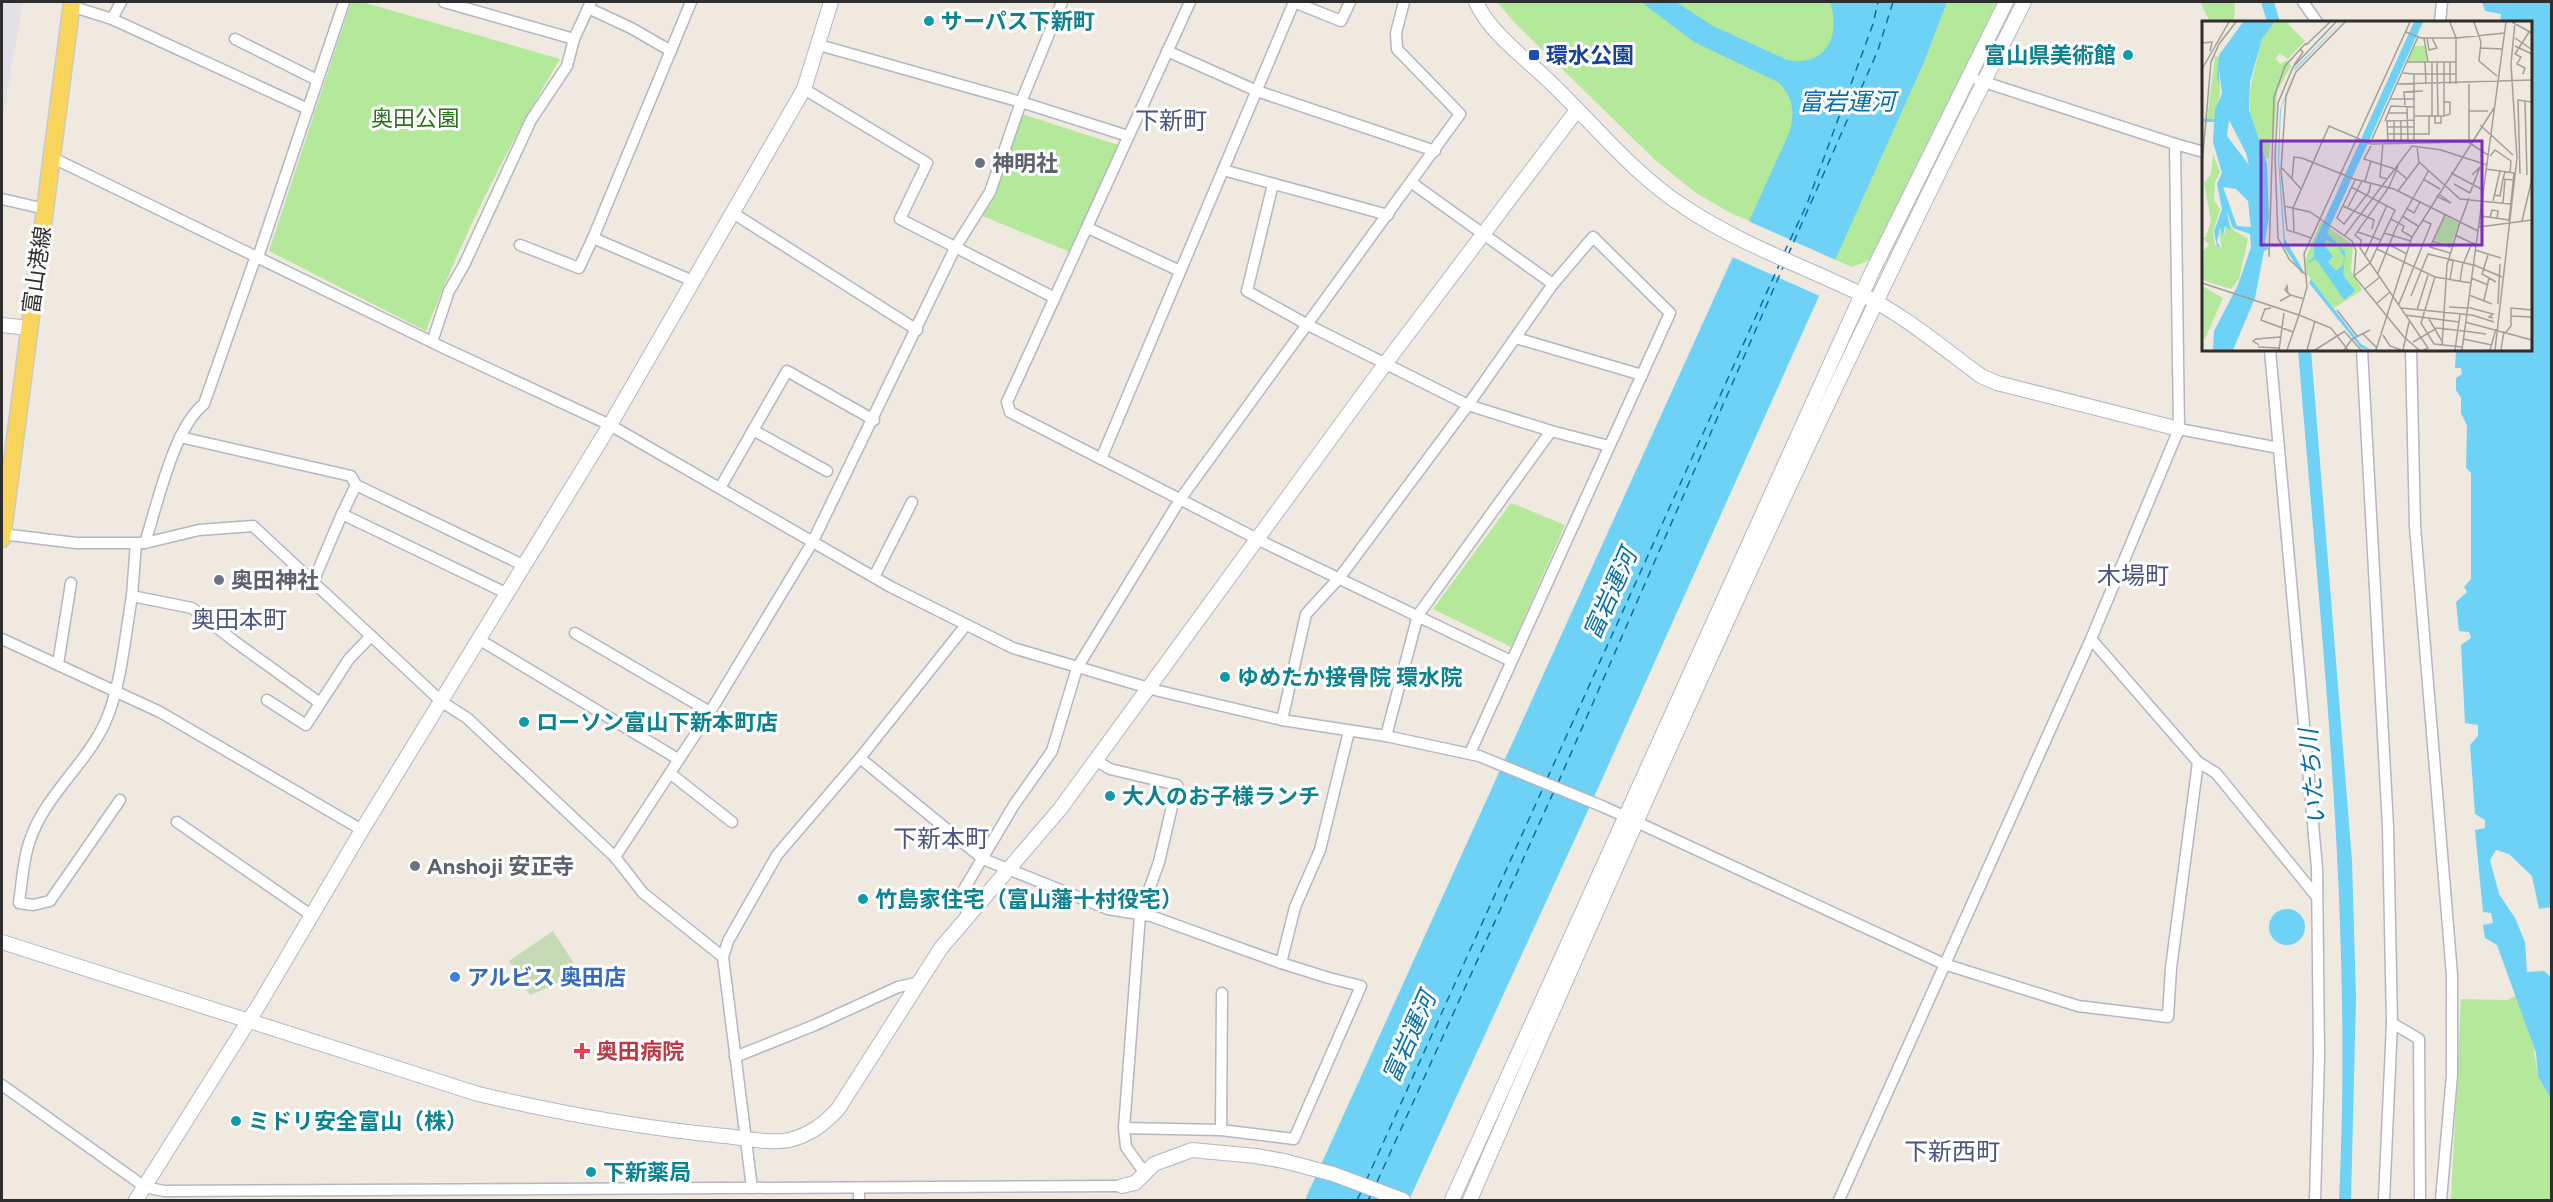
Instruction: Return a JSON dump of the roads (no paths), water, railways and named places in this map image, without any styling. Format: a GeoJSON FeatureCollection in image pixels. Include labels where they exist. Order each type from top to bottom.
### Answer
{"type":"FeatureCollection","features":[{"type":"Feature","properties":{"kind":"main road","name":"富山港線"},"geometry":{"type":"LineString","coordinates":[[2,538],[72,4]]}},
{"type":"Feature","properties":{"kind":"street"},"geometry":{"type":"LineString","coordinates":[[112,19],[121,2]]}},
{"type":"Feature","properties":{"kind":"street"},"geometry":{"type":"LineString","coordinates":[[120,800],[50,901],[33,905],[19,903],[30,840],[52,799],[94,742],[105,723],[115,691],[141,543],[180,437],[193,412],[204,404],[344,2]]}},
{"type":"Feature","properties":{"kind":"street"},"geometry":{"type":"LineString","coordinates":[[444,2],[574,39]]}},
{"type":"Feature","properties":{"kind":"street"},"geometry":{"type":"LineString","coordinates":[[520,245],[579,268],[691,2]]}},
{"type":"Feature","properties":{"kind":"street"},"geometry":{"type":"LineString","coordinates":[[145,1194],[362,830],[610,426],[733,213],[804,89],[831,2]]}},
{"type":"Feature","properties":{"kind":"street"},"geometry":{"type":"LineString","coordinates":[[615,857],[710,712],[812,543],[955,248],[990,192],[1021,102],[1061,2]]}},
{"type":"Feature","properties":{"kind":"street"},"geometry":{"type":"LineString","coordinates":[[1190,2],[1007,402],[1010,412],[1258,538],[1511,661]]}},
{"type":"Feature","properties":{"kind":"street"},"geometry":{"type":"LineString","coordinates":[[1101,459],[1294,2],[1341,21],[1350,2]]}},
{"type":"Feature","properties":{"kind":"street"},"geometry":{"type":"LineString","coordinates":[[1476,2],[1503,39],[1669,197],[1720,229],[1876,302],[1981,376],[1997,383],[2180,429],[2279,448]]}},
{"type":"Feature","properties":{"kind":"street"},"geometry":{"type":"LineString","coordinates":[[1470,1200],[1596,909],[1630,819],[1862,294],[1934,142],[1970,76],[2006,2]]}},
{"type":"Feature","properties":{"kind":"street"},"geometry":{"type":"LineString","coordinates":[[1452,1200],[1876,302],[2024,2]]}},
{"type":"Feature","properties":{"kind":"street"},"geometry":{"type":"LineString","coordinates":[[968,915],[960,896],[1014,805],[1052,751],[1077,668],[1182,498],[1460,114],[1396,49],[1400,3]]}},
{"type":"Feature","properties":{"kind":"street"},"geometry":{"type":"LineString","coordinates":[[2303,3],[2305,21]]}},
{"type":"Feature","properties":{"kind":"street"},"geometry":{"type":"LineString","coordinates":[[2303,3],[2316,21]]}},
{"type":"Feature","properties":{"kind":"street"},"geometry":{"type":"LineString","coordinates":[[72,4],[112,19],[308,109]]}},
{"type":"Feature","properties":{"kind":"street"},"geometry":{"type":"LineString","coordinates":[[2440,21],[2442,4]]}},
{"type":"Feature","properties":{"kind":"street"},"geometry":{"type":"LineString","coordinates":[[432,342],[449,291],[464,265],[531,120],[567,66],[574,39],[589,5],[670,51]]}},
{"type":"Feature","properties":{"kind":"street"},"geometry":{"type":"LineString","coordinates":[[235,39],[317,80]]}},
{"type":"Feature","properties":{"kind":"street"},"geometry":{"type":"LineString","coordinates":[[819,45],[1021,102],[1128,136]]}},
{"type":"Feature","properties":{"kind":"street"},"geometry":{"type":"LineString","coordinates":[[1167,51],[1257,90],[1435,151]]}},
{"type":"Feature","properties":{"kind":"street"},"geometry":{"type":"LineString","coordinates":[[1970,76],[1983,83],[2202,151]]}},
{"type":"Feature","properties":{"kind":"street"},"geometry":{"type":"LineString","coordinates":[[804,89],[927,163],[900,219],[1055,298]]}},
{"type":"Feature","properties":{"kind":"street"},"geometry":{"type":"LineString","coordinates":[[2,942],[478,1094],[553,1111],[638,1125],[746,1138],[786,1140],[806,1135],[838,1109],[941,948],[1060,809],[1385,364],[1577,110]]}},
{"type":"Feature","properties":{"kind":"street"},"geometry":{"type":"LineString","coordinates":[[1839,1200],[2091,639],[2180,429],[2175,144]]}},
{"type":"Feature","properties":{"kind":"street"},"geometry":{"type":"LineString","coordinates":[[51,157],[610,426],[873,577],[1013,648],[1148,688],[1282,720],[1386,736],[1470,753],[1604,807],[1944,964],[2078,1006],[2168,1017],[2171,968],[2198,762]]}},
{"type":"Feature","properties":{"kind":"street"},"geometry":{"type":"LineString","coordinates":[[1223,170],[1388,214]]}},
{"type":"Feature","properties":{"kind":"street"},"geometry":{"type":"LineString","coordinates":[[1412,183],[1553,284]]}},
{"type":"Feature","properties":{"kind":"street"},"geometry":{"type":"LineString","coordinates":[[1273,184],[1247,291],[1308,325],[1468,405],[1609,446]]}},
{"type":"Feature","properties":{"kind":"street"},"geometry":{"type":"LineString","coordinates":[[2,199],[45,209]]}},
{"type":"Feature","properties":{"kind":"street"},"geometry":{"type":"LineString","coordinates":[[733,213],[917,330]]}},
{"type":"Feature","properties":{"kind":"street"},"geometry":{"type":"LineString","coordinates":[[1088,228],[1180,271]]}},
{"type":"Feature","properties":{"kind":"street"},"geometry":{"type":"LineString","coordinates":[[1282,720],[1306,614],[1340,577],[1468,405],[1553,284],[1593,237],[1670,313],[1470,753]]}},
{"type":"Feature","properties":{"kind":"street"},"geometry":{"type":"LineString","coordinates":[[593,238],[693,281]]}},
{"type":"Feature","properties":{"kind":"street"},"geometry":{"type":"LineString","coordinates":[[2,325],[29,328]]}},
{"type":"Feature","properties":{"kind":"street"},"geometry":{"type":"LineString","coordinates":[[1516,338],[1642,375]]}},
{"type":"Feature","properties":{"kind":"street"},"geometry":{"type":"LineString","coordinates":[[2270,351],[2317,868],[2319,1056],[2315,1200]]}},
{"type":"Feature","properties":{"kind":"street"},"geometry":{"type":"LineString","coordinates":[[2362,351],[2388,827],[2392,1023],[2384,1200]]}},
{"type":"Feature","properties":{"kind":"street"},"geometry":{"type":"LineString","coordinates":[[2411,351],[2415,526],[2452,975],[2452,1075],[2441,1200]]}},
{"type":"Feature","properties":{"kind":"street"},"geometry":{"type":"LineString","coordinates":[[720,488],[787,371],[873,420]]}},
{"type":"Feature","properties":{"kind":"street"},"geometry":{"type":"LineString","coordinates":[[753,429],[827,471]]}},
{"type":"Feature","properties":{"kind":"street"},"geometry":{"type":"LineString","coordinates":[[1386,736],[1418,615],[1551,431]]}},
{"type":"Feature","properties":{"kind":"street"},"geometry":{"type":"LineString","coordinates":[[180,437],[351,476],[356,485],[525,566]]}},
{"type":"Feature","properties":{"kind":"street"},"geometry":{"type":"LineString","coordinates":[[313,582],[356,485]]}},
{"type":"Feature","properties":{"kind":"street"},"geometry":{"type":"LineString","coordinates":[[873,577],[912,502]]}},
{"type":"Feature","properties":{"kind":"street"},"geometry":{"type":"LineString","coordinates":[[342,514],[508,594]]}},
{"type":"Feature","properties":{"kind":"street"},"geometry":{"type":"LineString","coordinates":[[2,534],[76,543],[141,543],[199,530],[253,526],[442,702],[467,718],[615,857],[643,893],[723,957]]}},
{"type":"Feature","properties":{"kind":"street"},"geometry":{"type":"LineString","coordinates":[[58,664],[71,583]]}},
{"type":"Feature","properties":{"kind":"street"},"geometry":{"type":"LineString","coordinates":[[132,596],[192,608],[234,642],[320,703]]}},
{"type":"Feature","properties":{"kind":"street"},"geometry":{"type":"LineString","coordinates":[[752,1188],[723,957],[728,941],[777,855],[860,758],[966,625]]}},
{"type":"Feature","properties":{"kind":"street"},"geometry":{"type":"LineString","coordinates":[[575,633],[710,712]]}},
{"type":"Feature","properties":{"kind":"street"},"geometry":{"type":"LineString","coordinates":[[267,700],[306,725],[349,659],[371,636]]}},
{"type":"Feature","properties":{"kind":"street"},"geometry":{"type":"LineString","coordinates":[[2,639],[160,712],[362,830]]}},
{"type":"Feature","properties":{"kind":"street"},"geometry":{"type":"LineString","coordinates":[[2091,639],[2198,762],[2216,773],[2318,897]]}},
{"type":"Feature","properties":{"kind":"street"},"geometry":{"type":"LineString","coordinates":[[480,640],[678,759]]}},
{"type":"Feature","properties":{"kind":"street"},"geometry":{"type":"LineString","coordinates":[[1281,963],[1295,906],[1320,850],[1349,731]]}},
{"type":"Feature","properties":{"kind":"street"},"geometry":{"type":"LineString","coordinates":[[860,758],[983,859],[1007,870],[1108,909],[1184,927],[1281,963],[1361,986],[1294,1138],[1221,1130],[1124,1128]]}},
{"type":"Feature","properties":{"kind":"street"},"geometry":{"type":"LineString","coordinates":[[1095,760],[1110,769],[1177,785],[1159,862],[1140,915],[1124,1128],[1125,1147],[1144,1172]]}},
{"type":"Feature","properties":{"kind":"street"},"geometry":{"type":"LineString","coordinates":[[670,774],[732,822]]}},
{"type":"Feature","properties":{"kind":"street"},"geometry":{"type":"LineString","coordinates":[[177,822],[311,915]]}},
{"type":"Feature","properties":{"kind":"street"},"geometry":{"type":"LineString","coordinates":[[735,1057],[815,1025],[897,987],[920,982]]}},
{"type":"Feature","properties":{"kind":"street"},"geometry":{"type":"LineString","coordinates":[[1221,1130],[1222,993]]}},
{"type":"Feature","properties":{"kind":"street"},"geometry":{"type":"LineString","coordinates":[[2392,1023],[2419,1039],[2420,1200]]}},
{"type":"Feature","properties":{"kind":"street"},"geometry":{"type":"LineString","coordinates":[[2,1085],[145,1194]]}},
{"type":"Feature","properties":{"kind":"street"},"geometry":{"type":"LineString","coordinates":[[136,1200],[145,1194],[164,1191],[645,1195],[752,1188],[1088,1188],[1122,1186],[1135,1182],[1154,1164],[1192,1150],[1284,1161],[1333,1174],[1403,1200]]}},
{"type":"Feature","properties":{"kind":"street"},"geometry":{"type":"LineString","coordinates":[[1014,1187],[1014,1200]]}},
{"type":"Feature","properties":{"kind":"street"},"geometry":{"type":"LineString","coordinates":[[781,1188],[782,1200]]}},
{"type":"Feature","properties":{"kind":"street"},"geometry":{"type":"LineString","coordinates":[[859,1188],[859,1200]]}},
{"type":"Feature","properties":{"kind":"street"},"geometry":{"type":"LineString","coordinates":[[1088,1188],[1089,1200]]}},
{"type":"Feature","properties":{"kind":"street"},"geometry":{"type":"LineString","coordinates":[[936,1189],[937,1200]]}},
{"type":"Feature","properties":{"kind":"water","name":"富岩運河"},"geometry":{"type":"Polygon","coordinates":[[[1641,2],[1676,2],[1713,26],[1787,60],[1801,61],[1812,59],[1828,46],[1834,26],[1830,2],[1947,2],[1924,62],[1590,806],[1409,1200],[1305,1200],[1790,131],[1792,104],[1778,82],[1694,42],[1641,2]]]}},
{"type":"Feature","properties":{"kind":"water"},"geometry":{"type":"Polygon","coordinates":[[[2261,2],[2274,2],[2280,21],[2267,21],[2261,2]]]}},
{"type":"Feature","properties":{"kind":"water"},"geometry":{"type":"Polygon","coordinates":[[[2482,2],[2551,2],[2551,907],[2539,909],[2532,876],[2509,854],[2496,850],[2490,860],[2499,894],[2515,918],[2525,942],[2527,972],[2544,971],[2551,977],[2551,1099],[2538,1076],[2536,1053],[2497,945],[2485,938],[2483,925],[2493,923],[2491,913],[2483,912],[2475,830],[2485,828],[2485,820],[2475,814],[2470,745],[2478,736],[2478,725],[2465,723],[2461,645],[2471,638],[2469,632],[2459,631],[2456,602],[2467,592],[2464,587],[2471,579],[2471,473],[2466,468],[2467,426],[2461,413],[2461,398],[2456,390],[2456,378],[2462,374],[2461,368],[2455,368],[2456,351],[2532,351],[2532,21],[2500,21],[2501,14],[2485,11],[2482,2]]]}},
{"type":"Feature","properties":{"kind":"water","name":"いたち川"},"geometry":{"type":"Polygon","coordinates":[[[2298,351],[2311,351],[2352,861],[2356,998],[2351,1200],[2339,1200],[2342,987],[2325,668],[2298,351]]]}},
{"type":"Feature","properties":{"kind":"water"},"geometry":{"type":"Polygon","coordinates":[[[2287,909],[2300,914],[2305,927],[2300,940],[2287,945],[2274,940],[2269,927],[2274,914],[2287,909]]]}},
{"type":"Feature","properties":{"kind":"place","name":"サーパス下新町"},"geometry":{"type":"Point","coordinates":[929,21]}},
{"type":"Feature","properties":{"kind":"place","name":"環水公園"},"geometry":{"type":"Point","coordinates":[1534,55]}},
{"type":"Feature","properties":{"kind":"place","name":"富山県美術館"},"geometry":{"type":"Point","coordinates":[2128,55]}},
{"type":"Feature","properties":{"kind":"place","name":"神明社"},"geometry":{"type":"Point","coordinates":[980,163]}},
{"type":"Feature","properties":{"kind":"place","name":"奥田神社"},"geometry":{"type":"Point","coordinates":[219,580]}},
{"type":"Feature","properties":{"kind":"place","name":"ゆめたか接骨院 環水院"},"geometry":{"type":"Point","coordinates":[1225,677]}},
{"type":"Feature","properties":{"kind":"place","name":"ローソン富山下新本町店"},"geometry":{"type":"Point","coordinates":[524,722]}},
{"type":"Feature","properties":{"kind":"place","name":"大人のお子様ランチ"},"geometry":{"type":"Point","coordinates":[1110,796]}},
{"type":"Feature","properties":{"kind":"place","name":"Anshoji 安正寺"},"geometry":{"type":"Point","coordinates":[415,866]}},
{"type":"Feature","properties":{"kind":"place","name":"竹島家住宅（富山藩十村役宅）"},"geometry":{"type":"Point","coordinates":[863,899]}},
{"type":"Feature","properties":{"kind":"place","name":"アルビス 奥田店"},"geometry":{"type":"Point","coordinates":[455,977]}},
{"type":"Feature","properties":{"kind":"place","name":"奥田病院"},"geometry":{"type":"Point","coordinates":[582,1051]}},
{"type":"Feature","properties":{"kind":"place","name":"ミドリ安全富山（株）"},"geometry":{"type":"Point","coordinates":[236,1121]}},
{"type":"Feature","properties":{"kind":"place","name":"下新薬局"},"geometry":{"type":"Point","coordinates":[591,1172]}},
{"type":"Feature","properties":{"kind":"district","name":"下新町"},"geometry":{"type":"Point","coordinates":[1171,120]}},
{"type":"Feature","properties":{"kind":"district","name":"木場町"},"geometry":{"type":"Point","coordinates":[2133,575]}},
{"type":"Feature","properties":{"kind":"district","name":"奥田本町"},"geometry":{"type":"Point","coordinates":[239,619]}},
{"type":"Feature","properties":{"kind":"district","name":"下新本町"},"geometry":{"type":"Point","coordinates":[941,838]}},
{"type":"Feature","properties":{"kind":"district","name":"下新西町"},"geometry":{"type":"Point","coordinates":[1952,1151]}},
{"type":"Feature","properties":{"kind":"park label","name":"奥田公園"},"geometry":{"type":"Point","coordinates":[415,118]}}]}
